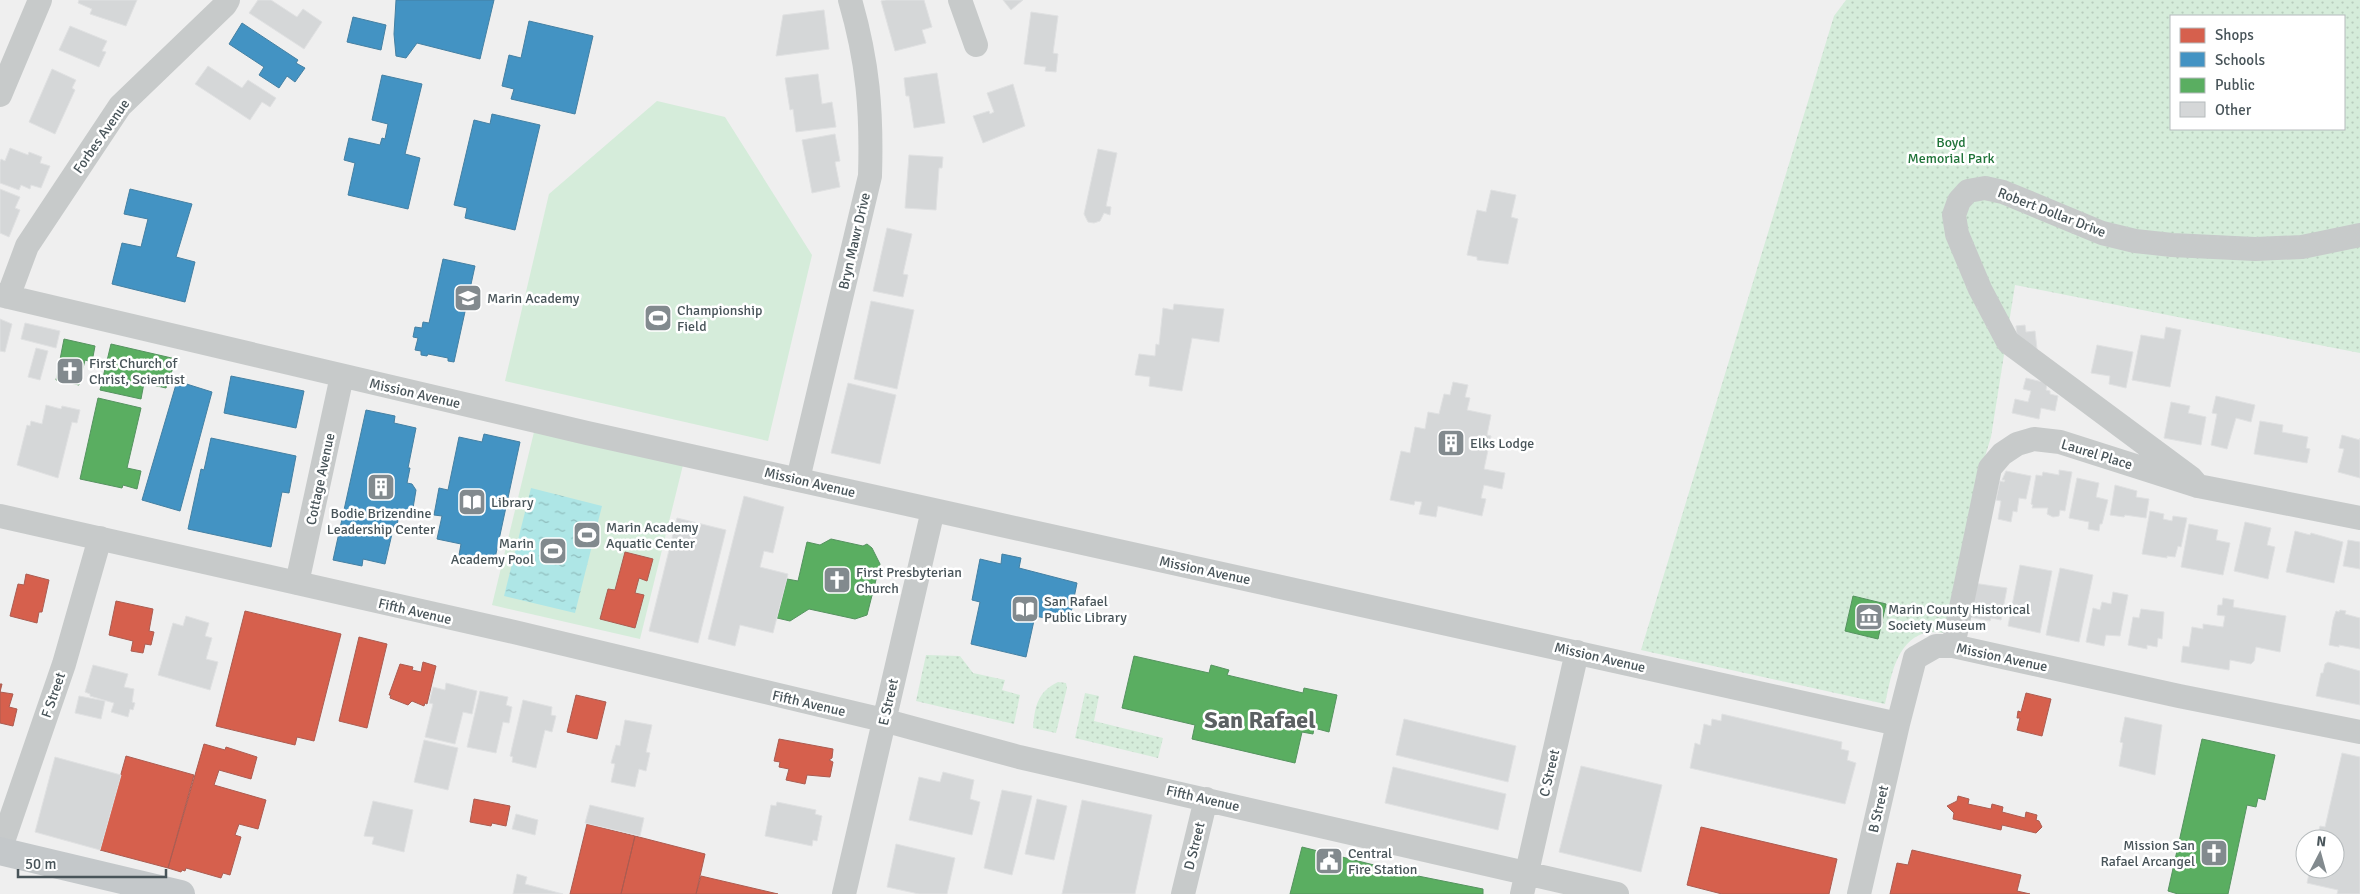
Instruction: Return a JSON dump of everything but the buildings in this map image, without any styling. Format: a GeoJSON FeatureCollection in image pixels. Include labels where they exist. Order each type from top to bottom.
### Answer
{"type":"FeatureCollection","features":[{"type":"Feature","properties":{"kind":"main road"},"geometry":{"type":"LineString","coordinates":[[0,851],[180,894]]}},
{"type":"Feature","properties":{"kind":"street"},"geometry":{"type":"LineString","coordinates":[[0,95],[40,0]]}},
{"type":"Feature","properties":{"kind":"street","name":"Forbes Avenue"},"geometry":{"type":"LineString","coordinates":[[4,296],[27,246],[120,106],[225,6],[228,0]]}},
{"type":"Feature","properties":{"kind":"street","name":"Bryn Mawr Drive"},"geometry":{"type":"LineString","coordinates":[[798,479],[870,176],[871,132],[868,82],[862,42],[850,0]]}},
{"type":"Feature","properties":{"kind":"street"},"geometry":{"type":"LineString","coordinates":[[960,0],[976,45]]}},
{"type":"Feature","properties":{"kind":"street","name":"Robert Dollar Drive"},"geometry":{"type":"LineString","coordinates":[[2198,486],[2191,478],[2008,342],[1980,289],[1957,234],[1954,215],[1959,201],[1968,191],[1985,188],[2003,192],[2102,234],[2135,241],[2172,245],[2255,249],[2302,247],[2360,235]]}},
{"type":"Feature","properties":{"kind":"street","name":"Mission Avenue"},"geometry":{"type":"LineString","coordinates":[[4,296],[342,376],[933,510],[1898,724],[1915,658],[1936,646],[1953,646],[2179,696],[2360,732]]}},
{"type":"Feature","properties":{"kind":"street","name":"Cottage Avenue"},"geometry":{"type":"LineString","coordinates":[[297,583],[342,376]]}},
{"type":"Feature","properties":{"kind":"street","name":"Laurel Place"},"geometry":{"type":"LineString","coordinates":[[1953,646],[1990,468],[2002,454],[2017,444],[2034,439],[2060,442],[2198,486],[2360,518]]}},
{"type":"Feature","properties":{"kind":"street","name":"E Street"},"geometry":{"type":"LineString","coordinates":[[844,894],[933,510]]}},
{"type":"Feature","properties":{"kind":"street","name":"Fifth Avenue"},"geometry":{"type":"LineString","coordinates":[[0,516],[514,632],[883,720],[1002,753],[1206,799],[1525,883],[1617,894]]}},
{"type":"Feature","properties":{"kind":"street","name":"F Street"},"geometry":{"type":"LineString","coordinates":[[0,851],[64,664],[100,538]]}},
{"type":"Feature","properties":{"kind":"street","name":"C Street"},"geometry":{"type":"LineString","coordinates":[[1525,883],[1576,652]]}},
{"type":"Feature","properties":{"kind":"street","name":"B Street"},"geometry":{"type":"LineString","coordinates":[[1859,894],[1898,724]]}},
{"type":"Feature","properties":{"kind":"street","name":"D Street"},"geometry":{"type":"LineString","coordinates":[[1183,894],[1206,799]]}},
{"type":"Feature","properties":{"kind":"green space","name":"Boyd Memorial Park"},"geometry":{"type":"Polygon","coordinates":[[[1846,0],[2360,0],[2360,353],[2015,285],[1991,437],[1978,479],[1948,633],[1924,633],[1914,638],[1907,645],[1900,653],[1896,662],[1885,704],[1641,650],[1834,16],[1846,0]]]}},
{"type":"Feature","properties":{"kind":"green space","name":"Championship Field"},"geometry":{"type":"Polygon","coordinates":[[[657,101],[725,117],[812,255],[768,441],[505,381],[549,194],[657,101]]]}},
{"type":"Feature","properties":{"kind":"green space","name":"Marin Academy Aquatic Center"},"geometry":{"type":"Polygon","coordinates":[[[534,432],[683,465],[640,639],[492,605],[534,432]]]}},
{"type":"Feature","properties":{"kind":"green space"},"geometry":{"type":"Polygon","coordinates":[[[926,655],[960,656],[973,673],[1005,680],[1002,690],[1020,695],[1014,724],[916,701],[926,655]]]}},
{"type":"Feature","properties":{"kind":"green space"},"geometry":{"type":"Polygon","coordinates":[[[1058,682],[1066,683],[1067,688],[1056,733],[1033,728],[1036,707],[1041,695],[1058,682]]]}},
{"type":"Feature","properties":{"kind":"green space"},"geometry":{"type":"Polygon","coordinates":[[[1085,693],[1099,696],[1094,721],[1163,738],[1158,758],[1075,738],[1085,693]]]}},
{"type":"Feature","properties":{"kind":"water","name":"Marin Academy Pool"},"geometry":{"type":"Polygon","coordinates":[[[531,488],[602,506],[575,613],[504,596],[531,488]]]}},
{"type":"Feature","properties":{"kind":"place","name":"Marin Academy"},"geometry":{"type":"Point","coordinates":[468,298]}},
{"type":"Feature","properties":{"kind":"place","name":"Championship Field"},"geometry":{"type":"Point","coordinates":[658,318]}},
{"type":"Feature","properties":{"kind":"place","name":"First Church of Christ, Scientist"},"geometry":{"type":"Point","coordinates":[70,371]}},
{"type":"Feature","properties":{"kind":"place","name":"Elks Lodge"},"geometry":{"type":"Point","coordinates":[1451,443]}},
{"type":"Feature","properties":{"kind":"place","name":"Bodie Brizendine Leadership Center"},"geometry":{"type":"Point","coordinates":[381,487]}},
{"type":"Feature","properties":{"kind":"place","name":"Library"},"geometry":{"type":"Point","coordinates":[472,502]}},
{"type":"Feature","properties":{"kind":"place","name":"Marin Academy Aquatic Center"},"geometry":{"type":"Point","coordinates":[587,535]}},
{"type":"Feature","properties":{"kind":"place","name":"Marin Academy Pool"},"geometry":{"type":"Point","coordinates":[553,551]}},
{"type":"Feature","properties":{"kind":"place","name":"First Presbyterian Church"},"geometry":{"type":"Point","coordinates":[837,580]}},
{"type":"Feature","properties":{"kind":"place","name":"San Rafael Public Library"},"geometry":{"type":"Point","coordinates":[1025,609]}},
{"type":"Feature","properties":{"kind":"place","name":"Marin County Historical Society Museum"},"geometry":{"type":"Point","coordinates":[1869,617]}},
{"type":"Feature","properties":{"kind":"place","name":"Mission San Rafael Arcangel"},"geometry":{"type":"Point","coordinates":[2214,853]}},
{"type":"Feature","properties":{"kind":"place","name":"Central Fire Station"},"geometry":{"type":"Point","coordinates":[1329,861]}},
{"type":"Feature","properties":{"kind":"district","name":"San Rafael"},"geometry":{"type":"Point","coordinates":[1260,720]}}]}
